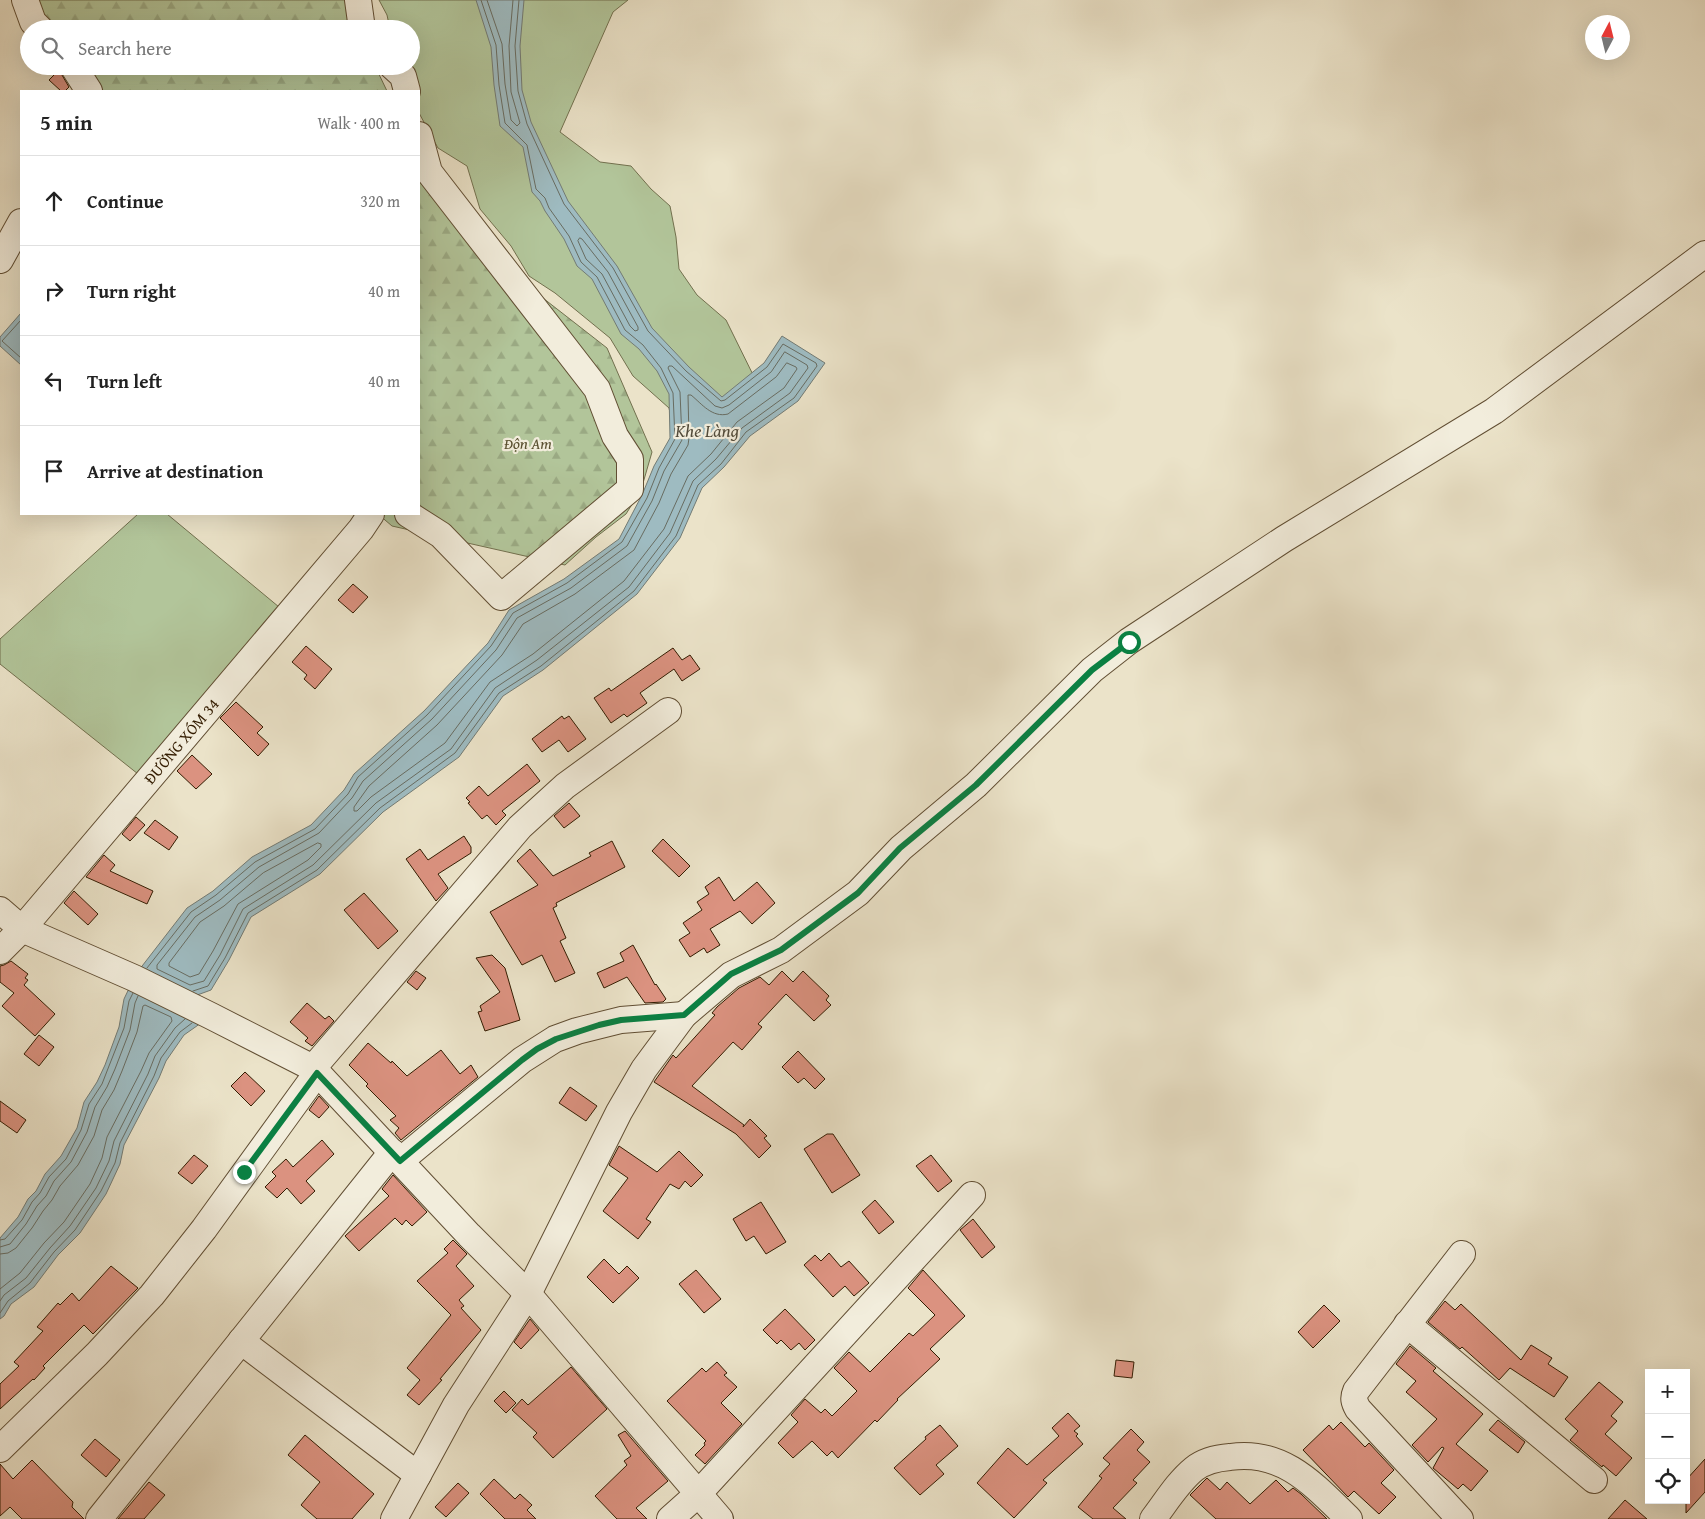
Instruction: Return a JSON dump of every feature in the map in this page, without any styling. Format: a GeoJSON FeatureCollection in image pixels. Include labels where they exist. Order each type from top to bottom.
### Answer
{"type":"FeatureCollection","features":[{"type":"Feature","properties":{"kind":"street"},"geometry":{"type":"LineString","coordinates":[[25,0],[33,20]]}},
{"type":"Feature","properties":{"kind":"street"},"geometry":{"type":"LineString","coordinates":[[358,0],[361,20]]}},
{"type":"Feature","properties":{"kind":"street"},"geometry":{"type":"LineString","coordinates":[[79,75],[88,90]]}},
{"type":"Feature","properties":{"kind":"street"},"geometry":{"type":"LineString","coordinates":[[402,75],[407,90]]}},
{"type":"Feature","properties":{"kind":"street"},"geometry":{"type":"LineString","coordinates":[[410,515],[441,535],[500,597],[630,489],[630,459],[615,436],[596,389],[429,172],[420,139]]}},
{"type":"Feature","properties":{"kind":"street"},"geometry":{"type":"LineString","coordinates":[[0,260],[20,225]]}},
{"type":"Feature","properties":{"kind":"street"},"geometry":{"type":"LineString","coordinates":[[394,1519],[456,1406],[528,1294],[619,1112],[644,1069],[684,1015],[731,974],[781,950],[858,893],[900,848],[976,785],[1092,670],[1129,642],[1284,539],[1494,410],[1705,254]]}},
{"type":"Feature","properties":{"kind":"street","name":"ĐƯỜNG XÓM 34"},"geometry":{"type":"LineString","coordinates":[[0,951],[22,928],[366,521]]}},
{"type":"Feature","properties":{"kind":"street"},"geometry":{"type":"LineString","coordinates":[[0,1449],[97,1354],[152,1295],[204,1229],[315,1071],[520,827],[565,786],[668,711]]}},
{"type":"Feature","properties":{"kind":"street"},"geometry":{"type":"LineString","coordinates":[[0,910],[22,928],[134,978],[315,1071],[469,1235],[528,1294],[720,1519]]}},
{"type":"Feature","properties":{"kind":"street"},"geometry":{"type":"LineString","coordinates":[[99,1519],[241,1342],[396,1157],[522,1060],[556,1039],[577,1031],[614,1022],[684,1015]]}},
{"type":"Feature","properties":{"kind":"street"},"geometry":{"type":"LineString","coordinates":[[670,1519],[698,1494],[972,1195]]}},
{"type":"Feature","properties":{"kind":"street"},"geometry":{"type":"LineString","coordinates":[[1460,1519],[1358,1409],[1354,1402],[1356,1391],[1462,1254]]}},
{"type":"Feature","properties":{"kind":"street"},"geometry":{"type":"LineString","coordinates":[[1407,1324],[1594,1480]]}},
{"type":"Feature","properties":{"kind":"street"},"geometry":{"type":"LineString","coordinates":[[241,1342],[418,1475]]}},
{"type":"Feature","properties":{"kind":"street"},"geometry":{"type":"LineString","coordinates":[[1153,1519],[1175,1490],[1196,1468],[1208,1461],[1240,1455],[1260,1457],[1279,1462],[1297,1472],[1314,1485],[1349,1519]]}},
{"type":"Feature","properties":{"kind":"green space"},"geometry":{"type":"Polygon","coordinates":[[[34,0],[347,0],[355,20],[46,20],[34,0]]]}},
{"type":"Feature","properties":{"kind":"green space"},"geometry":{"type":"Polygon","coordinates":[[[379,0],[628,0],[613,12],[560,132],[600,162],[631,166],[651,189],[670,206],[676,237],[679,269],[697,295],[726,320],[762,393],[685,488],[669,408],[633,376],[610,338],[555,293],[529,276],[511,246],[480,209],[467,166],[438,148],[420,115],[420,90],[414,75],[420,75],[420,20],[388,20],[379,0]]]}},
{"type":"Feature","properties":{"kind":"green space"},"geometry":{"type":"Polygon","coordinates":[[[77,75],[379,75],[387,90],[86,90],[77,75]]]}},
{"type":"Feature","properties":{"kind":"green space","name":"Độn Am"},"geometry":{"type":"Polygon","coordinates":[[[420,159],[516,277],[607,348],[652,452],[641,490],[626,514],[596,537],[565,565],[392,526],[379,515],[420,515],[420,159]]]}},
{"type":"Feature","properties":{"kind":"green space"},"geometry":{"type":"Polygon","coordinates":[[[137,515],[168,515],[279,607],[138,774],[0,664],[0,639],[137,515]]]}},
{"type":"Feature","properties":{"kind":"water","name":"Khe Làng"},"geometry":{"type":"Polygon","coordinates":[[[476,0],[524,0],[520,46],[522,90],[531,122],[568,201],[617,266],[652,328],[689,367],[722,397],[764,363],[782,336],[825,363],[798,401],[750,436],[724,467],[702,488],[680,538],[637,594],[543,670],[503,696],[459,757],[383,812],[320,874],[251,917],[211,990],[189,998],[139,970],[187,908],[213,891],[252,857],[311,825],[344,790],[354,774],[424,711],[488,643],[509,610],[564,579],[619,539],[642,495],[654,466],[670,438],[669,394],[657,371],[639,349],[621,334],[592,279],[577,266],[564,239],[540,201],[532,192],[523,147],[500,126],[491,47],[476,0]]]}},
{"type":"Feature","properties":{"kind":"water"},"geometry":{"type":"Polygon","coordinates":[[[20,314],[20,364],[0,346],[0,337],[20,314]]]}},
{"type":"Feature","properties":{"kind":"water"},"geometry":{"type":"Polygon","coordinates":[[[134,978],[211,1016],[184,1035],[166,1061],[124,1145],[120,1164],[106,1194],[80,1233],[58,1255],[34,1287],[11,1304],[0,1319],[0,1238],[18,1217],[45,1174],[61,1156],[77,1128],[84,1102],[105,1065],[119,1027],[124,999],[134,978]]]}},
{"type":"Feature","properties":{"kind":"building"},"geometry":{"type":"Polygon","coordinates":[[[54,75],[62,75],[69,87],[66,90],[60,90],[49,80],[54,75]]]}},
{"type":"Feature","properties":{"kind":"building"},"geometry":{"type":"Polygon","coordinates":[[[353,584],[368,597],[353,613],[338,600],[353,584]]]}},
{"type":"Feature","properties":{"kind":"building"},"geometry":{"type":"Polygon","coordinates":[[[306,646],[332,669],[315,689],[304,679],[307,675],[292,662],[306,646]]]}},
{"type":"Feature","properties":{"kind":"building"},"geometry":{"type":"Polygon","coordinates":[[[673,648],[682,660],[690,655],[700,669],[682,681],[674,669],[640,693],[647,703],[627,717],[624,714],[611,723],[594,698],[609,688],[611,691],[673,648]]]}},
{"type":"Feature","properties":{"kind":"building"},"geometry":{"type":"Polygon","coordinates":[[[236,702],[263,727],[257,733],[269,744],[258,756],[220,718],[236,702]]]}},
{"type":"Feature","properties":{"kind":"building"},"geometry":{"type":"Polygon","coordinates":[[[562,716],[564,719],[569,716],[586,739],[568,752],[559,740],[542,752],[532,739],[562,716]]]}},
{"type":"Feature","properties":{"kind":"building"},"geometry":{"type":"Polygon","coordinates":[[[192,755],[212,774],[196,789],[177,771],[192,755]]]}},
{"type":"Feature","properties":{"kind":"building"},"geometry":{"type":"Polygon","coordinates":[[[527,764],[540,781],[502,811],[506,815],[496,825],[487,815],[482,819],[466,798],[479,786],[488,796],[527,764]]]}},
{"type":"Feature","properties":{"kind":"building"},"geometry":{"type":"Polygon","coordinates":[[[569,803],[580,816],[564,828],[554,816],[569,803]]]}},
{"type":"Feature","properties":{"kind":"building"},"geometry":{"type":"Polygon","coordinates":[[[136,817],[145,825],[130,841],[122,834],[136,817]]]}},
{"type":"Feature","properties":{"kind":"building"},"geometry":{"type":"Polygon","coordinates":[[[155,820],[178,837],[169,850],[144,833],[155,820]]]}},
{"type":"Feature","properties":{"kind":"building"},"geometry":{"type":"Polygon","coordinates":[[[464,836],[471,847],[471,853],[438,874],[448,888],[436,901],[406,859],[420,849],[428,860],[464,836]]]}},
{"type":"Feature","properties":{"kind":"building"},"geometry":{"type":"Polygon","coordinates":[[[663,839],[690,866],[679,877],[652,851],[663,839]]]}},
{"type":"Feature","properties":{"kind":"building"},"geometry":{"type":"Polygon","coordinates":[[[612,841],[625,867],[556,903],[557,906],[553,908],[566,938],[560,941],[575,973],[555,982],[542,955],[522,965],[490,912],[538,885],[517,861],[530,849],[553,876],[591,856],[589,853],[612,841]]]}},
{"type":"Feature","properties":{"kind":"building"},"geometry":{"type":"Polygon","coordinates":[[[104,855],[115,865],[110,871],[153,891],[147,904],[86,877],[104,855]]]}},
{"type":"Feature","properties":{"kind":"building"},"geometry":{"type":"Polygon","coordinates":[[[719,877],[734,901],[757,882],[775,903],[752,924],[740,911],[710,929],[720,945],[707,953],[704,948],[690,957],[679,940],[690,933],[683,923],[702,910],[697,902],[709,894],[705,887],[719,877]]]}},
{"type":"Feature","properties":{"kind":"building"},"geometry":{"type":"Polygon","coordinates":[[[74,891],[98,914],[88,925],[64,903],[74,891]]]}},
{"type":"Feature","properties":{"kind":"building"},"geometry":{"type":"Polygon","coordinates":[[[364,893],[398,931],[378,949],[344,910],[364,893]]]}},
{"type":"Feature","properties":{"kind":"building"},"geometry":{"type":"Polygon","coordinates":[[[633,945],[655,985],[666,999],[663,1002],[645,1003],[627,977],[604,988],[597,973],[624,961],[620,953],[633,945]]]}},
{"type":"Feature","properties":{"kind":"building"},"geometry":{"type":"Polygon","coordinates":[[[492,955],[505,968],[520,1020],[485,1031],[478,1012],[482,1011],[480,1006],[500,992],[476,958],[492,955]]]}},
{"type":"Feature","properties":{"kind":"building"},"geometry":{"type":"Polygon","coordinates":[[[11,961],[28,974],[25,978],[28,980],[24,985],[55,1014],[35,1036],[2,1006],[14,993],[0,982],[0,966],[11,961]]]}},
{"type":"Feature","properties":{"kind":"building"},"geometry":{"type":"Polygon","coordinates":[[[416,971],[426,978],[417,990],[407,982],[416,971]]]}},
{"type":"Feature","properties":{"kind":"building"},"geometry":{"type":"Polygon","coordinates":[[[782,971],[793,982],[803,971],[829,996],[826,1000],[831,1005],[814,1021],[786,994],[758,1024],[762,1027],[742,1050],[733,1042],[692,1086],[744,1125],[743,1127],[750,1119],[767,1136],[764,1138],[771,1146],[759,1158],[736,1134],[654,1082],[673,1055],[676,1058],[715,1015],[712,1013],[717,1007],[739,988],[760,977],[769,985],[782,971]]]}},
{"type":"Feature","properties":{"kind":"building"},"geometry":{"type":"Polygon","coordinates":[[[307,1003],[325,1019],[329,1016],[334,1021],[312,1046],[305,1041],[308,1038],[290,1022],[307,1003]]]}},
{"type":"Feature","properties":{"kind":"building"},"geometry":{"type":"Polygon","coordinates":[[[39,1035],[54,1047],[39,1066],[24,1054],[39,1035]]]}},
{"type":"Feature","properties":{"kind":"building"},"geometry":{"type":"Polygon","coordinates":[[[368,1043],[391,1063],[392,1061],[407,1076],[441,1050],[460,1074],[471,1065],[478,1077],[401,1140],[395,1133],[399,1128],[390,1120],[396,1116],[366,1086],[368,1084],[349,1065],[368,1043]]]}},
{"type":"Feature","properties":{"kind":"building"},"geometry":{"type":"Polygon","coordinates":[[[798,1051],[825,1079],[815,1089],[804,1078],[798,1083],[782,1067],[798,1051]]]}},
{"type":"Feature","properties":{"kind":"building"},"geometry":{"type":"Polygon","coordinates":[[[245,1072],[265,1091],[251,1106],[231,1086],[245,1072]]]}},
{"type":"Feature","properties":{"kind":"building"},"geometry":{"type":"Polygon","coordinates":[[[570,1087],[597,1106],[586,1121],[559,1103],[570,1087]]]}},
{"type":"Feature","properties":{"kind":"building"},"geometry":{"type":"Polygon","coordinates":[[[319,1096],[329,1107],[319,1118],[309,1110],[319,1096]]]}},
{"type":"Feature","properties":{"kind":"building"},"geometry":{"type":"Polygon","coordinates":[[[0,1101],[26,1120],[17,1133],[0,1121],[0,1101]]]}},
{"type":"Feature","properties":{"kind":"building"},"geometry":{"type":"Polygon","coordinates":[[[827,1134],[833,1134],[860,1175],[832,1193],[804,1149],[827,1134]]]}},
{"type":"Feature","properties":{"kind":"building"},"geometry":{"type":"Polygon","coordinates":[[[322,1140],[334,1154],[306,1181],[315,1191],[301,1204],[287,1188],[277,1198],[265,1187],[276,1176],[272,1172],[286,1159],[293,1167],[322,1140]]]}},
{"type":"Feature","properties":{"kind":"building"},"geometry":{"type":"Polygon","coordinates":[[[619,1146],[657,1172],[679,1151],[703,1175],[691,1187],[685,1181],[679,1189],[670,1184],[646,1219],[651,1222],[638,1239],[603,1211],[628,1178],[609,1165],[619,1146]]]}},
{"type":"Feature","properties":{"kind":"building"},"geometry":{"type":"Polygon","coordinates":[[[194,1155],[208,1166],[192,1184],[178,1173],[194,1155]]]}},
{"type":"Feature","properties":{"kind":"building"},"geometry":{"type":"Polygon","coordinates":[[[931,1155],[952,1181],[938,1192],[916,1166],[931,1155]]]}},
{"type":"Feature","properties":{"kind":"building"},"geometry":{"type":"Polygon","coordinates":[[[393,1175],[427,1212],[412,1226],[406,1220],[402,1225],[395,1218],[359,1251],[345,1236],[389,1196],[382,1189],[393,1175]]]}},
{"type":"Feature","properties":{"kind":"building"},"geometry":{"type":"Polygon","coordinates":[[[875,1200],[894,1222],[879,1234],[862,1212],[875,1200]]]}},
{"type":"Feature","properties":{"kind":"building"},"geometry":{"type":"Polygon","coordinates":[[[761,1202],[786,1242],[766,1254],[754,1236],[746,1241],[733,1219],[761,1202]]]}},
{"type":"Feature","properties":{"kind":"building"},"geometry":{"type":"Polygon","coordinates":[[[973,1219],[995,1247],[982,1258],[960,1230],[973,1219]]]}},
{"type":"Feature","properties":{"kind":"building"},"geometry":{"type":"Polygon","coordinates":[[[453,1240],[467,1254],[456,1266],[474,1286],[459,1300],[464,1306],[461,1308],[481,1330],[440,1379],[442,1380],[419,1405],[407,1395],[420,1380],[407,1368],[451,1315],[417,1281],[448,1253],[444,1249],[453,1240]]]}},
{"type":"Feature","properties":{"kind":"building"},"geometry":{"type":"Polygon","coordinates":[[[829,1253],[841,1267],[849,1261],[869,1283],[854,1296],[845,1286],[833,1297],[804,1265],[815,1255],[821,1261],[829,1253]]]}},
{"type":"Feature","properties":{"kind":"building"},"geometry":{"type":"Polygon","coordinates":[[[604,1259],[619,1274],[627,1266],[639,1278],[613,1303],[587,1277],[604,1259]]]}},
{"type":"Feature","properties":{"kind":"building"},"geometry":{"type":"Polygon","coordinates":[[[111,1266],[138,1288],[93,1334],[84,1325],[43,1366],[45,1368],[34,1380],[0,1409],[0,1384],[19,1366],[14,1362],[43,1331],[37,1327],[58,1303],[60,1305],[72,1293],[79,1301],[111,1266]]]}},
{"type":"Feature","properties":{"kind":"building"},"geometry":{"type":"Polygon","coordinates":[[[696,1270],[721,1299],[704,1313],[679,1284],[696,1270]]]}},
{"type":"Feature","properties":{"kind":"building"},"geometry":{"type":"Polygon","coordinates":[[[923,1270],[965,1316],[930,1349],[940,1359],[838,1458],[832,1451],[827,1456],[812,1441],[793,1458],[778,1443],[798,1422],[791,1415],[805,1399],[821,1413],[825,1409],[832,1416],[857,1391],[834,1368],[849,1352],[870,1372],[909,1333],[913,1336],[935,1315],[908,1288],[923,1270]]]}},
{"type":"Feature","properties":{"kind":"building"},"geometry":{"type":"Polygon","coordinates":[[[1445,1301],[1455,1310],[1461,1304],[1521,1360],[1531,1345],[1552,1358],[1548,1364],[1568,1377],[1554,1397],[1510,1368],[1499,1380],[1462,1347],[1460,1349],[1428,1322],[1445,1301]]]}},
{"type":"Feature","properties":{"kind":"building"},"geometry":{"type":"Polygon","coordinates":[[[1324,1305],[1340,1321],[1313,1348],[1298,1332],[1324,1305]]]}},
{"type":"Feature","properties":{"kind":"building"},"geometry":{"type":"Polygon","coordinates":[[[785,1309],[815,1340],[805,1350],[799,1343],[791,1350],[781,1340],[777,1344],[763,1330],[785,1309]]]}},
{"type":"Feature","properties":{"kind":"building"},"geometry":{"type":"Polygon","coordinates":[[[530,1319],[539,1330],[521,1349],[514,1342],[530,1319]]]}},
{"type":"Feature","properties":{"kind":"building"},"geometry":{"type":"Polygon","coordinates":[[[1410,1346],[1436,1368],[1433,1371],[1483,1414],[1456,1444],[1488,1471],[1471,1491],[1463,1484],[1458,1489],[1433,1468],[1444,1448],[1442,1447],[1428,1462],[1412,1445],[1437,1419],[1406,1392],[1416,1381],[1396,1364],[1410,1346]]]}},
{"type":"Feature","properties":{"kind":"building"},"geometry":{"type":"Polygon","coordinates":[[[1116,1360],[1134,1362],[1132,1378],[1114,1376],[1116,1360]]]}},
{"type":"Feature","properties":{"kind":"building"},"geometry":{"type":"Polygon","coordinates":[[[717,1362],[727,1373],[724,1375],[737,1387],[721,1403],[742,1424],[705,1464],[695,1455],[705,1445],[706,1441],[667,1401],[702,1368],[706,1372],[717,1362]]]}},
{"type":"Feature","properties":{"kind":"building"},"geometry":{"type":"Polygon","coordinates":[[[571,1367],[607,1409],[553,1458],[533,1437],[537,1433],[512,1410],[522,1399],[528,1405],[571,1367]]]}},
{"type":"Feature","properties":{"kind":"building"},"geometry":{"type":"Polygon","coordinates":[[[1599,1382],[1623,1402],[1611,1416],[1617,1421],[1605,1434],[1632,1458],[1616,1476],[1603,1465],[1602,1467],[1570,1440],[1578,1431],[1565,1419],[1599,1382]]]}},
{"type":"Feature","properties":{"kind":"building"},"geometry":{"type":"Polygon","coordinates":[[[504,1391],[516,1403],[506,1413],[494,1401],[504,1391]]]}},
{"type":"Feature","properties":{"kind":"building"},"geometry":{"type":"Polygon","coordinates":[[[1068,1413],[1080,1426],[1074,1431],[1078,1434],[1076,1436],[1083,1444],[1043,1480],[1047,1483],[1014,1518],[977,1483],[1008,1448],[1027,1465],[1059,1436],[1052,1428],[1068,1413]]]}},
{"type":"Feature","properties":{"kind":"building"},"geometry":{"type":"Polygon","coordinates":[[[1498,1420],[1525,1442],[1518,1453],[1489,1430],[1498,1420]]]}},
{"type":"Feature","properties":{"kind":"building"},"geometry":{"type":"Polygon","coordinates":[[[1341,1422],[1365,1447],[1369,1443],[1394,1470],[1381,1483],[1396,1497],[1379,1514],[1354,1491],[1348,1497],[1303,1450],[1329,1425],[1333,1430],[1341,1422]]]}},
{"type":"Feature","properties":{"kind":"building"},"geometry":{"type":"Polygon","coordinates":[[[940,1425],[958,1446],[936,1465],[944,1474],[920,1495],[894,1468],[940,1425]]]}},
{"type":"Feature","properties":{"kind":"building"},"geometry":{"type":"Polygon","coordinates":[[[1131,1429],[1144,1442],[1137,1450],[1150,1462],[1133,1480],[1137,1483],[1113,1508],[1126,1519],[1093,1519],[1078,1507],[1102,1478],[1099,1476],[1110,1464],[1103,1458],[1131,1429]]]}},
{"type":"Feature","properties":{"kind":"building"},"geometry":{"type":"Polygon","coordinates":[[[625,1431],[668,1481],[636,1508],[647,1519],[617,1519],[595,1496],[627,1465],[624,1461],[631,1456],[618,1435],[625,1431]]]}},
{"type":"Feature","properties":{"kind":"building"},"geometry":{"type":"Polygon","coordinates":[[[305,1435],[374,1494],[352,1519],[317,1519],[301,1505],[320,1482],[288,1455],[305,1435]]]}},
{"type":"Feature","properties":{"kind":"building"},"geometry":{"type":"Polygon","coordinates":[[[95,1439],[120,1460],[106,1477],[81,1455],[95,1439]]]}},
{"type":"Feature","properties":{"kind":"building"},"geometry":{"type":"Polygon","coordinates":[[[1705,1459],[1705,1492],[1686,1513],[1686,1504],[1690,1504],[1690,1476],[1705,1459]]]}},
{"type":"Feature","properties":{"kind":"building"},"geometry":{"type":"Polygon","coordinates":[[[32,1460],[73,1502],[72,1507],[84,1519],[22,1519],[10,1507],[0,1516],[0,1464],[13,1479],[32,1460]]]}},
{"type":"Feature","properties":{"kind":"building"},"geometry":{"type":"Polygon","coordinates":[[[1207,1478],[1220,1490],[1227,1482],[1250,1504],[1276,1480],[1288,1492],[1293,1488],[1301,1494],[1327,1519],[1216,1519],[1190,1495],[1207,1478]]]}},
{"type":"Feature","properties":{"kind":"building"},"geometry":{"type":"Polygon","coordinates":[[[494,1479],[515,1499],[520,1494],[532,1505],[527,1510],[536,1519],[505,1519],[480,1494],[494,1479]]]}},
{"type":"Feature","properties":{"kind":"building"},"geometry":{"type":"Polygon","coordinates":[[[149,1482],[165,1495],[144,1519],[118,1519],[149,1482]]]}},
{"type":"Feature","properties":{"kind":"building"},"geometry":{"type":"Polygon","coordinates":[[[458,1483],[469,1493],[446,1517],[435,1507],[458,1483]]]}},
{"type":"Feature","properties":{"kind":"building"},"geometry":{"type":"Polygon","coordinates":[[[1625,1500],[1647,1519],[1608,1519],[1625,1500]]]}},
{"type":"Feature","properties":{"kind":"route"},"geometry":{"type":"LineString","coordinates":[[244,1172],[317,1073],[400,1161],[522,1060],[556,1039],[577,1031],[621,1020],[684,1015],[731,974],[781,950],[858,893],[900,848],[976,785],[1092,670],[1129,642]]}}]}
